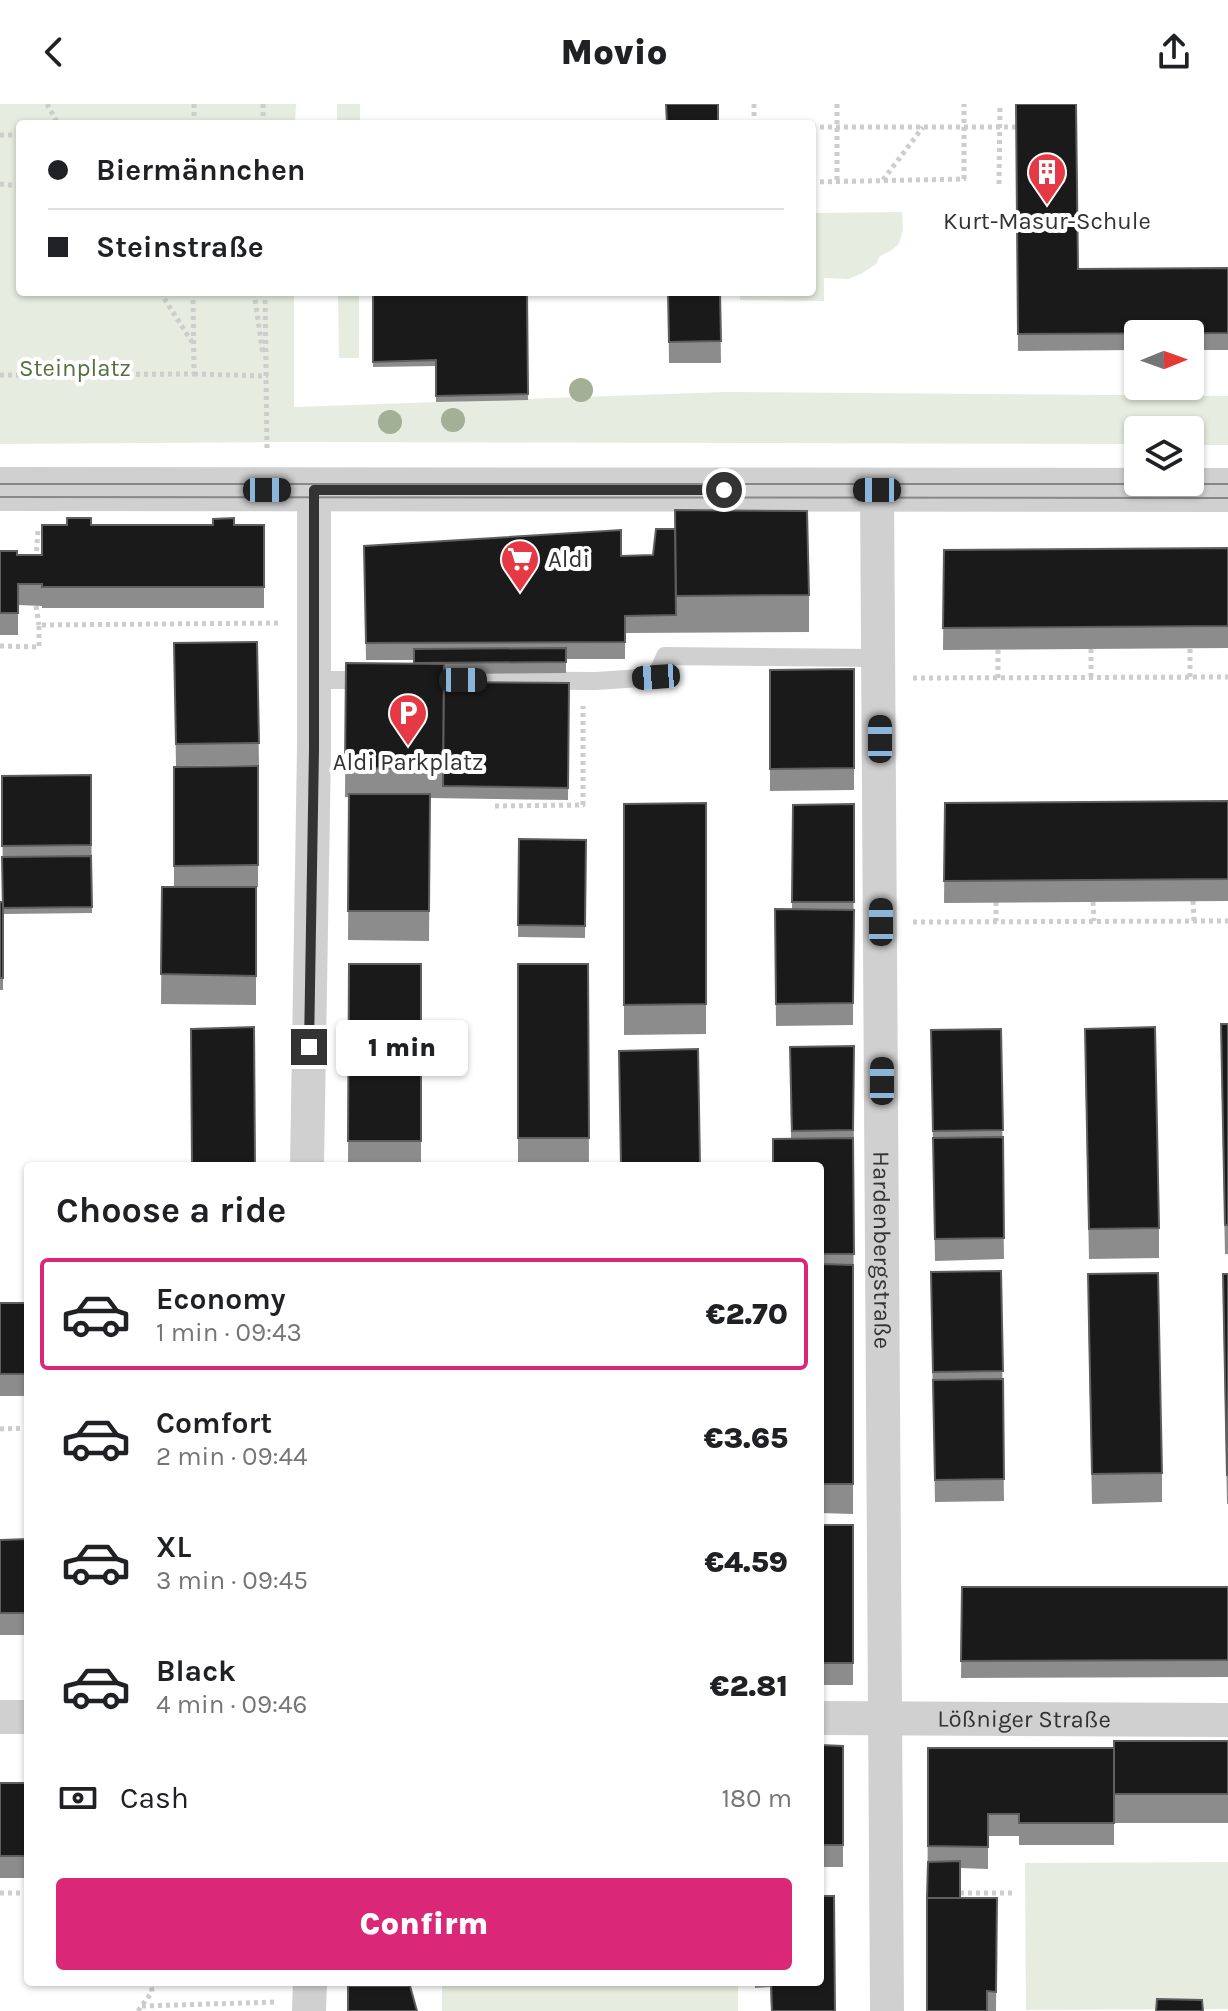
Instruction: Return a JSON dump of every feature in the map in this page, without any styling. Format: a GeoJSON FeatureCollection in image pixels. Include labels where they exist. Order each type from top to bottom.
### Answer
{"type":"FeatureCollection","features":[{"type":"Feature","properties":{"kind":"street"},"geometry":{"type":"LineString","coordinates":[[0,489],[1228,490]]}},
{"type":"Feature","properties":{"kind":"street"},"geometry":{"type":"LineString","coordinates":[[307,1162],[314,490]]}},
{"type":"Feature","properties":{"kind":"street","name":"Hardenbergstraße"},"geometry":{"type":"LineString","coordinates":[[877,490],[887,2011]]}},
{"type":"Feature","properties":{"kind":"street"},"geometry":{"type":"LineString","coordinates":[[0,1717],[24,1717]]}},
{"type":"Feature","properties":{"kind":"street","name":"Lößniger Straße"},"geometry":{"type":"LineString","coordinates":[[824,1718],[1228,1720]]}},
{"type":"Feature","properties":{"kind":"lane"},"geometry":{"type":"LineString","coordinates":[[314,680],[583,681],[656,677],[665,656],[880,668]]}},
{"type":"Feature","properties":{"kind":"path"},"geometry":{"type":"LineString","coordinates":[[837,104],[837,182]]}},
{"type":"Feature","properties":{"kind":"path"},"geometry":{"type":"LineString","coordinates":[[816,182],[964,179],[964,104]]}},
{"type":"Feature","properties":{"kind":"path"},"geometry":{"type":"LineString","coordinates":[[999,184],[1000,104]]}},
{"type":"Feature","properties":{"kind":"path"},"geometry":{"type":"LineString","coordinates":[[883,181],[923,126]]}},
{"type":"Feature","properties":{"kind":"path"},"geometry":{"type":"LineString","coordinates":[[816,127],[1016,127]]}},
{"type":"Feature","properties":{"kind":"path"},"geometry":{"type":"LineString","coordinates":[[163,296],[193,343]]}},
{"type":"Feature","properties":{"kind":"path"},"geometry":{"type":"LineString","coordinates":[[193,296],[194,374]]}},
{"type":"Feature","properties":{"kind":"path"},"geometry":{"type":"LineString","coordinates":[[255,296],[266,376]]}},
{"type":"Feature","properties":{"kind":"path"},"geometry":{"type":"LineString","coordinates":[[265,296],[267,490]]}},
{"type":"Feature","properties":{"kind":"path"},"geometry":{"type":"LineString","coordinates":[[0,375],[266,376]]}},
{"type":"Feature","properties":{"kind":"path"},"geometry":{"type":"LineString","coordinates":[[0,646],[39,647],[36,606]]}},
{"type":"Feature","properties":{"kind":"path"},"geometry":{"type":"LineString","coordinates":[[39,625],[314,623]]}},
{"type":"Feature","properties":{"kind":"path"},"geometry":{"type":"LineString","coordinates":[[1190,648],[1190,677]]}},
{"type":"Feature","properties":{"kind":"path"},"geometry":{"type":"LineString","coordinates":[[1091,649],[1091,677]]}},
{"type":"Feature","properties":{"kind":"path"},"geometry":{"type":"LineString","coordinates":[[998,650],[998,678]]}},
{"type":"Feature","properties":{"kind":"path"},"geometry":{"type":"LineString","coordinates":[[880,668],[998,678],[1228,677]]}},
{"type":"Feature","properties":{"kind":"path"},"geometry":{"type":"LineString","coordinates":[[495,806],[583,805],[583,681]]}},
{"type":"Feature","properties":{"kind":"path"},"geometry":{"type":"LineString","coordinates":[[1193,901],[1194,921]]}},
{"type":"Feature","properties":{"kind":"path"},"geometry":{"type":"LineString","coordinates":[[996,902],[996,921]]}},
{"type":"Feature","properties":{"kind":"path"},"geometry":{"type":"LineString","coordinates":[[1093,902],[1094,921]]}},
{"type":"Feature","properties":{"kind":"path"},"geometry":{"type":"LineString","coordinates":[[881,922],[1228,921]]}},
{"type":"Feature","properties":{"kind":"path"},"geometry":{"type":"LineString","coordinates":[[0,1429],[24,1428]]}},
{"type":"Feature","properties":{"kind":"path"},"geometry":{"type":"LineString","coordinates":[[0,1893],[24,1893]]}},
{"type":"Feature","properties":{"kind":"path"},"geometry":{"type":"LineString","coordinates":[[960,1893],[1015,1893]]}},
{"type":"Feature","properties":{"kind":"path"},"geometry":{"type":"LineString","coordinates":[[140,2008],[152,1992],[151,1986]]}},
{"type":"Feature","properties":{"kind":"path"},"geometry":{"type":"LineString","coordinates":[[140,2008],[310,1998]]}},
{"type":"Feature","properties":{"kind":"green space","name":"Steinplatz"},"geometry":{"type":"Polygon","coordinates":[[[0,104],[296,104],[295,120],[16,120],[16,296],[294,296],[294,407],[727,392],[1124,395],[1124,400],[1204,400],[1204,396],[1228,396],[1228,445],[1204,445],[1204,416],[1124,416],[1124,444],[0,444],[0,104]]]}},
{"type":"Feature","properties":{"kind":"green space"},"geometry":{"type":"Polygon","coordinates":[[[337,104],[360,104],[360,120],[337,120],[337,104]]]}},
{"type":"Feature","properties":{"kind":"green space"},"geometry":{"type":"Polygon","coordinates":[[[902,212],[903,230],[899,244],[861,274],[848,279],[824,278],[824,301],[740,300],[740,296],[816,296],[816,213],[902,212]]]}},
{"type":"Feature","properties":{"kind":"green space"},"geometry":{"type":"Polygon","coordinates":[[[338,296],[359,296],[359,358],[339,358],[338,296]]]}},
{"type":"Feature","properties":{"kind":"green space"},"geometry":{"type":"Polygon","coordinates":[[[1228,1862],[1228,2009],[1026,2010],[1025,1863],[1228,1862]]]}},
{"type":"Feature","properties":{"kind":"green space"},"geometry":{"type":"Polygon","coordinates":[[[442,1986],[738,1986],[738,2011],[442,2011],[442,1986]]]}},
{"type":"Feature","properties":{"kind":"building"},"geometry":{"type":"Polygon","coordinates":[[[666,104],[718,104],[718,120],[667,120],[666,104]]]}},
{"type":"Feature","properties":{"kind":"building","name":"Kurt-Masur-Schule"},"geometry":{"type":"Polygon","coordinates":[[[1016,104],[1076,104],[1078,269],[1228,268],[1228,333],[1204,333],[1204,320],[1124,320],[1124,333],[1018,334],[1016,104]]]}},
{"type":"Feature","properties":{"kind":"building"},"geometry":{"type":"Polygon","coordinates":[[[373,296],[527,296],[528,394],[436,396],[436,360],[373,362],[373,296]]]}},
{"type":"Feature","properties":{"kind":"building"},"geometry":{"type":"Polygon","coordinates":[[[668,296],[720,296],[721,341],[669,342],[668,296]]]}},
{"type":"Feature","properties":{"kind":"building"},"geometry":{"type":"Polygon","coordinates":[[[675,510],[807,511],[809,595],[676,596],[675,510]]]}},
{"type":"Feature","properties":{"kind":"building"},"geometry":{"type":"Polygon","coordinates":[[[67,518],[91,518],[91,525],[213,525],[213,519],[234,518],[234,525],[264,525],[264,587],[42,587],[42,584],[18,584],[18,613],[0,613],[0,551],[42,555],[42,525],[67,525],[67,518]]]}},
{"type":"Feature","properties":{"kind":"building","name":"Aldi"},"geometry":{"type":"Polygon","coordinates":[[[656,529],[675,529],[676,615],[625,616],[625,642],[366,643],[364,546],[621,530],[621,556],[653,555],[656,529]]]}},
{"type":"Feature","properties":{"kind":"building"},"geometry":{"type":"Polygon","coordinates":[[[1228,548],[1228,626],[943,628],[944,550],[1228,548]]]}},
{"type":"Feature","properties":{"kind":"building"},"geometry":{"type":"Polygon","coordinates":[[[257,642],[259,743],[176,744],[174,643],[257,642]]]}},
{"type":"Feature","properties":{"kind":"building"},"geometry":{"type":"Polygon","coordinates":[[[566,648],[566,662],[414,663],[414,649],[566,648]]]}},
{"type":"Feature","properties":{"kind":"building"},"geometry":{"type":"Polygon","coordinates":[[[346,663],[444,664],[443,769],[345,768],[346,663]]]}},
{"type":"Feature","properties":{"kind":"building"},"geometry":{"type":"Polygon","coordinates":[[[854,669],[854,768],[770,769],[770,670],[854,669]]]}},
{"type":"Feature","properties":{"kind":"building"},"geometry":{"type":"Polygon","coordinates":[[[444,682],[569,683],[568,788],[443,786],[444,682]]]}},
{"type":"Feature","properties":{"kind":"building"},"geometry":{"type":"Polygon","coordinates":[[[258,766],[258,865],[174,866],[174,767],[258,766]]]}},
{"type":"Feature","properties":{"kind":"building"},"geometry":{"type":"Polygon","coordinates":[[[91,775],[91,845],[2,846],[2,776],[91,775]]]}},
{"type":"Feature","properties":{"kind":"building"},"geometry":{"type":"Polygon","coordinates":[[[349,794],[430,794],[429,911],[348,911],[349,794]]]}},
{"type":"Feature","properties":{"kind":"building"},"geometry":{"type":"Polygon","coordinates":[[[1228,801],[1228,879],[944,881],[945,803],[1228,801]]]}},
{"type":"Feature","properties":{"kind":"building"},"geometry":{"type":"Polygon","coordinates":[[[706,803],[706,1004],[624,1005],[624,804],[706,803]]]}},
{"type":"Feature","properties":{"kind":"building"},"geometry":{"type":"Polygon","coordinates":[[[854,804],[854,902],[792,902],[793,805],[854,804]]]}},
{"type":"Feature","properties":{"kind":"building"},"geometry":{"type":"Polygon","coordinates":[[[519,839],[586,840],[585,926],[518,925],[519,839]]]}},
{"type":"Feature","properties":{"kind":"building"},"geometry":{"type":"Polygon","coordinates":[[[91,856],[92,907],[3,908],[2,857],[91,856]]]}},
{"type":"Feature","properties":{"kind":"building"},"geometry":{"type":"Polygon","coordinates":[[[162,887],[256,887],[256,976],[161,974],[162,887]]]}},
{"type":"Feature","properties":{"kind":"building"},"geometry":{"type":"Polygon","coordinates":[[[0,902],[3,902],[3,978],[0,978],[0,902]]]}},
{"type":"Feature","properties":{"kind":"building"},"geometry":{"type":"Polygon","coordinates":[[[775,909],[854,910],[853,1003],[776,1004],[775,909]]]}},
{"type":"Feature","properties":{"kind":"building"},"geometry":{"type":"Polygon","coordinates":[[[349,964],[421,964],[421,1141],[348,1141],[349,964]]]}},
{"type":"Feature","properties":{"kind":"building"},"geometry":{"type":"Polygon","coordinates":[[[518,964],[588,964],[589,1138],[518,1138],[518,964]]]}},
{"type":"Feature","properties":{"kind":"building"},"geometry":{"type":"Polygon","coordinates":[[[1221,1024],[1228,1024],[1228,1225],[1225,1225],[1221,1024]]]}},
{"type":"Feature","properties":{"kind":"building"},"geometry":{"type":"Polygon","coordinates":[[[254,1027],[255,1162],[192,1162],[191,1029],[254,1027]]]}},
{"type":"Feature","properties":{"kind":"building"},"geometry":{"type":"Polygon","coordinates":[[[1155,1027],[1159,1228],[1089,1229],[1085,1029],[1155,1027]]]}},
{"type":"Feature","properties":{"kind":"building"},"geometry":{"type":"Polygon","coordinates":[[[1001,1029],[1003,1130],[933,1131],[931,1030],[1001,1029]]]}},
{"type":"Feature","properties":{"kind":"building"},"geometry":{"type":"Polygon","coordinates":[[[854,1046],[853,1130],[792,1131],[790,1047],[854,1046]]]}},
{"type":"Feature","properties":{"kind":"building"},"geometry":{"type":"Polygon","coordinates":[[[698,1049],[700,1162],[621,1162],[619,1051],[698,1049]]]}},
{"type":"Feature","properties":{"kind":"building"},"geometry":{"type":"Polygon","coordinates":[[[1003,1137],[1004,1238],[935,1239],[933,1138],[1003,1137]]]}},
{"type":"Feature","properties":{"kind":"building"},"geometry":{"type":"Polygon","coordinates":[[[853,1138],[854,1254],[824,1254],[824,1162],[773,1162],[773,1139],[853,1138]]]}},
{"type":"Feature","properties":{"kind":"building"},"geometry":{"type":"Polygon","coordinates":[[[824,1264],[853,1265],[853,1484],[824,1484],[824,1264]]]}},
{"type":"Feature","properties":{"kind":"building"},"geometry":{"type":"Polygon","coordinates":[[[1001,1271],[1003,1371],[933,1372],[931,1272],[1001,1271]]]}},
{"type":"Feature","properties":{"kind":"building"},"geometry":{"type":"Polygon","coordinates":[[[1158,1273],[1162,1473],[1092,1474],[1088,1274],[1158,1273]]]}},
{"type":"Feature","properties":{"kind":"building"},"geometry":{"type":"Polygon","coordinates":[[[1223,1274],[1228,1274],[1228,1475],[1227,1475],[1223,1274]]]}},
{"type":"Feature","properties":{"kind":"building"},"geometry":{"type":"Polygon","coordinates":[[[0,1303],[24,1303],[24,1374],[0,1374],[0,1303]]]}},
{"type":"Feature","properties":{"kind":"building"},"geometry":{"type":"Polygon","coordinates":[[[1003,1379],[1004,1479],[935,1480],[933,1380],[1003,1379]]]}},
{"type":"Feature","properties":{"kind":"building"},"geometry":{"type":"Polygon","coordinates":[[[824,1525],[853,1525],[853,1663],[824,1663],[824,1525]]]}},
{"type":"Feature","properties":{"kind":"building"},"geometry":{"type":"Polygon","coordinates":[[[24,1539],[24,1613],[0,1613],[0,1540],[24,1539]]]}},
{"type":"Feature","properties":{"kind":"building"},"geometry":{"type":"Polygon","coordinates":[[[962,1587],[1228,1587],[1228,1660],[961,1661],[962,1587]]]}},
{"type":"Feature","properties":{"kind":"building"},"geometry":{"type":"Polygon","coordinates":[[[1114,1741],[1228,1741],[1228,1794],[1114,1794],[1114,1741]]]}},
{"type":"Feature","properties":{"kind":"building"},"geometry":{"type":"Polygon","coordinates":[[[824,1745],[843,1746],[843,1845],[824,1845],[824,1745]]]}},
{"type":"Feature","properties":{"kind":"building"},"geometry":{"type":"Polygon","coordinates":[[[928,1748],[1114,1748],[1114,1823],[1019,1823],[1019,1814],[988,1814],[988,1847],[928,1846],[928,1748]]]}},
{"type":"Feature","properties":{"kind":"building"},"geometry":{"type":"Polygon","coordinates":[[[0,1783],[24,1783],[24,1856],[0,1856],[0,1783]]]}},
{"type":"Feature","properties":{"kind":"building"},"geometry":{"type":"Polygon","coordinates":[[[960,1861],[960,1898],[927,1898],[928,1862],[960,1861]]]}},
{"type":"Feature","properties":{"kind":"building"},"geometry":{"type":"Polygon","coordinates":[[[824,1896],[834,1896],[835,2011],[772,2011],[771,1986],[824,1986],[824,1896]]]}},
{"type":"Feature","properties":{"kind":"building"},"geometry":{"type":"Polygon","coordinates":[[[927,1898],[997,1898],[996,1992],[987,1991],[987,2011],[927,2011],[927,1898]]]}},
{"type":"Feature","properties":{"kind":"building"},"geometry":{"type":"Polygon","coordinates":[[[348,1986],[410,1986],[417,2011],[348,2011],[348,1986]]]}},
{"type":"Feature","properties":{"kind":"building"},"geometry":{"type":"Polygon","coordinates":[[[1157,1999],[1202,2000],[1203,2011],[1156,2011],[1157,1999]]]}},
{"type":"Feature","properties":{"kind":"tram line"},"geometry":{"type":"LineString","coordinates":[[0,484],[1228,484]]}},
{"type":"Feature","properties":{"kind":"tram line"},"geometry":{"type":"LineString","coordinates":[[0,497],[1228,498]]}},
{"type":"Feature","properties":{"kind":"place","name":"Kurt-Masur-Schule"},"geometry":{"type":"Point","coordinates":[1047,206]}},
{"type":"Feature","properties":{"kind":"place","name":"Aldi"},"geometry":{"type":"Point","coordinates":[520,593]}},
{"type":"Feature","properties":{"kind":"place","name":"Aldi Parkplatz"},"geometry":{"type":"Point","coordinates":[408,747]}},
{"type":"Feature","properties":{"kind":"route"},"geometry":{"type":"LineString","coordinates":[[309,1047],[314,490],[724,490]]}}]}
